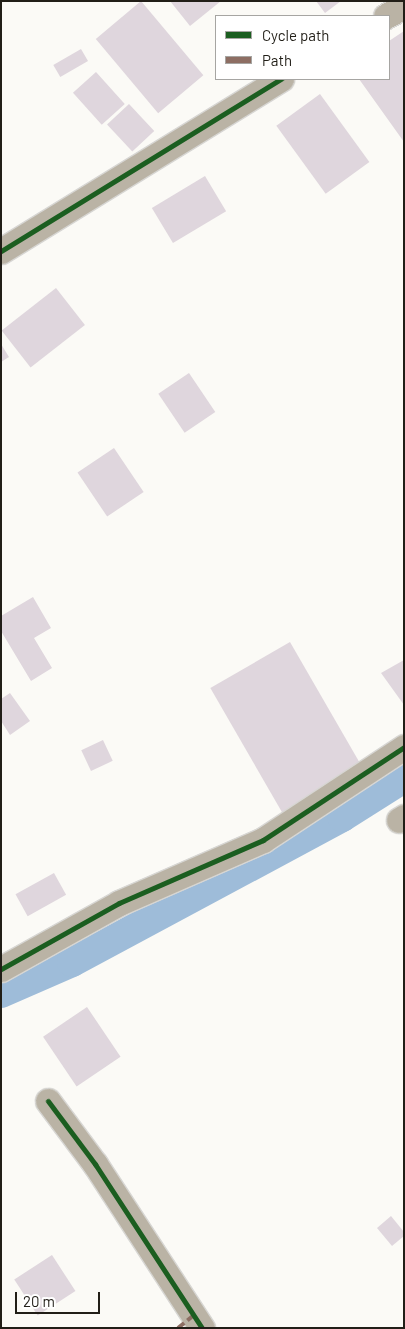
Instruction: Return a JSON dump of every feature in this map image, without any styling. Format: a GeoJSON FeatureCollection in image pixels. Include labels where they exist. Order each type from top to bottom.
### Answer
{"type":"FeatureCollection","features":[{"type":"Feature","properties":{"kind":"street"},"geometry":{"type":"LineString","coordinates":[[388,15],[404,6]]}},
{"type":"Feature","properties":{"kind":"street"},"geometry":{"type":"LineString","coordinates":[[1,252],[279,80]]}},
{"type":"Feature","properties":{"kind":"street"},"geometry":{"type":"LineString","coordinates":[[1,969],[119,903],[264,840],[404,747]]}},
{"type":"Feature","properties":{"kind":"street"},"geometry":{"type":"LineString","coordinates":[[48,1101],[95,1164],[192,1324]]}},
{"type":"Feature","properties":{"kind":"building"},"geometry":{"type":"Polygon","coordinates":[[[141,1],[203,75],[158,113],[96,39],[141,1]]]}},
{"type":"Feature","properties":{"kind":"building"},"geometry":{"type":"Polygon","coordinates":[[[170,1],[221,1],[190,26],[170,1]]]}},
{"type":"Feature","properties":{"kind":"building"},"geometry":{"type":"Polygon","coordinates":[[[316,1],[341,1],[325,13],[316,1]]]}},
{"type":"Feature","properties":{"kind":"building"},"geometry":{"type":"Polygon","coordinates":[[[404,31],[404,142],[360,80],[390,80],[390,40],[404,31]]]}},
{"type":"Feature","properties":{"kind":"building"},"geometry":{"type":"Polygon","coordinates":[[[81,49],[88,61],[60,77],[53,65],[81,49]]]}},
{"type":"Feature","properties":{"kind":"building"},"geometry":{"type":"Polygon","coordinates":[[[96,72],[125,104],[102,125],[73,93],[96,72]]]}},
{"type":"Feature","properties":{"kind":"building"},"geometry":{"type":"Polygon","coordinates":[[[320,94],[369,162],[326,194],[276,126],[320,94]]]}},
{"type":"Feature","properties":{"kind":"building"},"geometry":{"type":"Polygon","coordinates":[[[129,104],[154,131],[132,152],[107,124],[129,104]]]}},
{"type":"Feature","properties":{"kind":"building"},"geometry":{"type":"Polygon","coordinates":[[[205,176],[226,211],[173,243],[152,208],[205,176]]]}},
{"type":"Feature","properties":{"kind":"building"},"geometry":{"type":"Polygon","coordinates":[[[56,288],[85,325],[31,368],[2,330],[56,288]]]}},
{"type":"Feature","properties":{"kind":"building"},"geometry":{"type":"Polygon","coordinates":[[[1,344],[9,357],[1,362],[1,344]]]}},
{"type":"Feature","properties":{"kind":"building"},"geometry":{"type":"Polygon","coordinates":[[[189,373],[215,412],[185,433],[158,394],[189,373]]]}},
{"type":"Feature","properties":{"kind":"building"},"geometry":{"type":"Polygon","coordinates":[[[114,448],[144,492],[107,517],[78,473],[114,448]]]}},
{"type":"Feature","properties":{"kind":"building"},"geometry":{"type":"Polygon","coordinates":[[[33,597],[51,628],[34,638],[52,668],[31,681],[1,631],[1,616],[33,597]]]}},
{"type":"Feature","properties":{"kind":"building"},"geometry":{"type":"Polygon","coordinates":[[[290,642],[362,767],[282,813],[210,688],[290,642]]]}},
{"type":"Feature","properties":{"kind":"building"},"geometry":{"type":"Polygon","coordinates":[[[404,660],[404,705],[381,673],[404,660]]]}},
{"type":"Feature","properties":{"kind":"building"},"geometry":{"type":"Polygon","coordinates":[[[10,693],[30,721],[10,735],[1,721],[1,699],[10,693]]]}},
{"type":"Feature","properties":{"kind":"building"},"geometry":{"type":"Polygon","coordinates":[[[103,740],[113,761],[91,771],[81,750],[103,740]]]}},
{"type":"Feature","properties":{"kind":"building"},"geometry":{"type":"Polygon","coordinates":[[[54,873],[66,895],[28,916],[16,894],[54,873]]]}},
{"type":"Feature","properties":{"kind":"building"},"geometry":{"type":"Polygon","coordinates":[[[87,1007],[121,1057],[77,1086],[43,1037],[87,1007]]]}},
{"type":"Feature","properties":{"kind":"building"},"geometry":{"type":"Polygon","coordinates":[[[391,1216],[404,1232],[404,1236],[392,1246],[377,1228],[391,1216]]]}},
{"type":"Feature","properties":{"kind":"building"},"geometry":{"type":"Polygon","coordinates":[[[52,1255],[75,1291],[38,1316],[14,1280],[52,1255]]]}},
{"type":"Feature","properties":{"kind":"waterway"},"geometry":{"type":"LineString","coordinates":[[1,993],[72,962],[342,817],[404,778]]}},
{"type":"Feature","properties":{"kind":"marked path"},"geometry":{"type":"LineString","coordinates":[[178,1328],[194,1315]]}},
{"type":"Feature","properties":{"kind":"cycle path"},"geometry":{"type":"LineString","coordinates":[[1,251],[279,80]]}},
{"type":"Feature","properties":{"kind":"cycle path"},"geometry":{"type":"LineString","coordinates":[[1,969],[119,903],[263,840],[404,747]]}},
{"type":"Feature","properties":{"kind":"cycle path"},"geometry":{"type":"LineString","coordinates":[[48,1101],[95,1164],[202,1328]]}}]}
